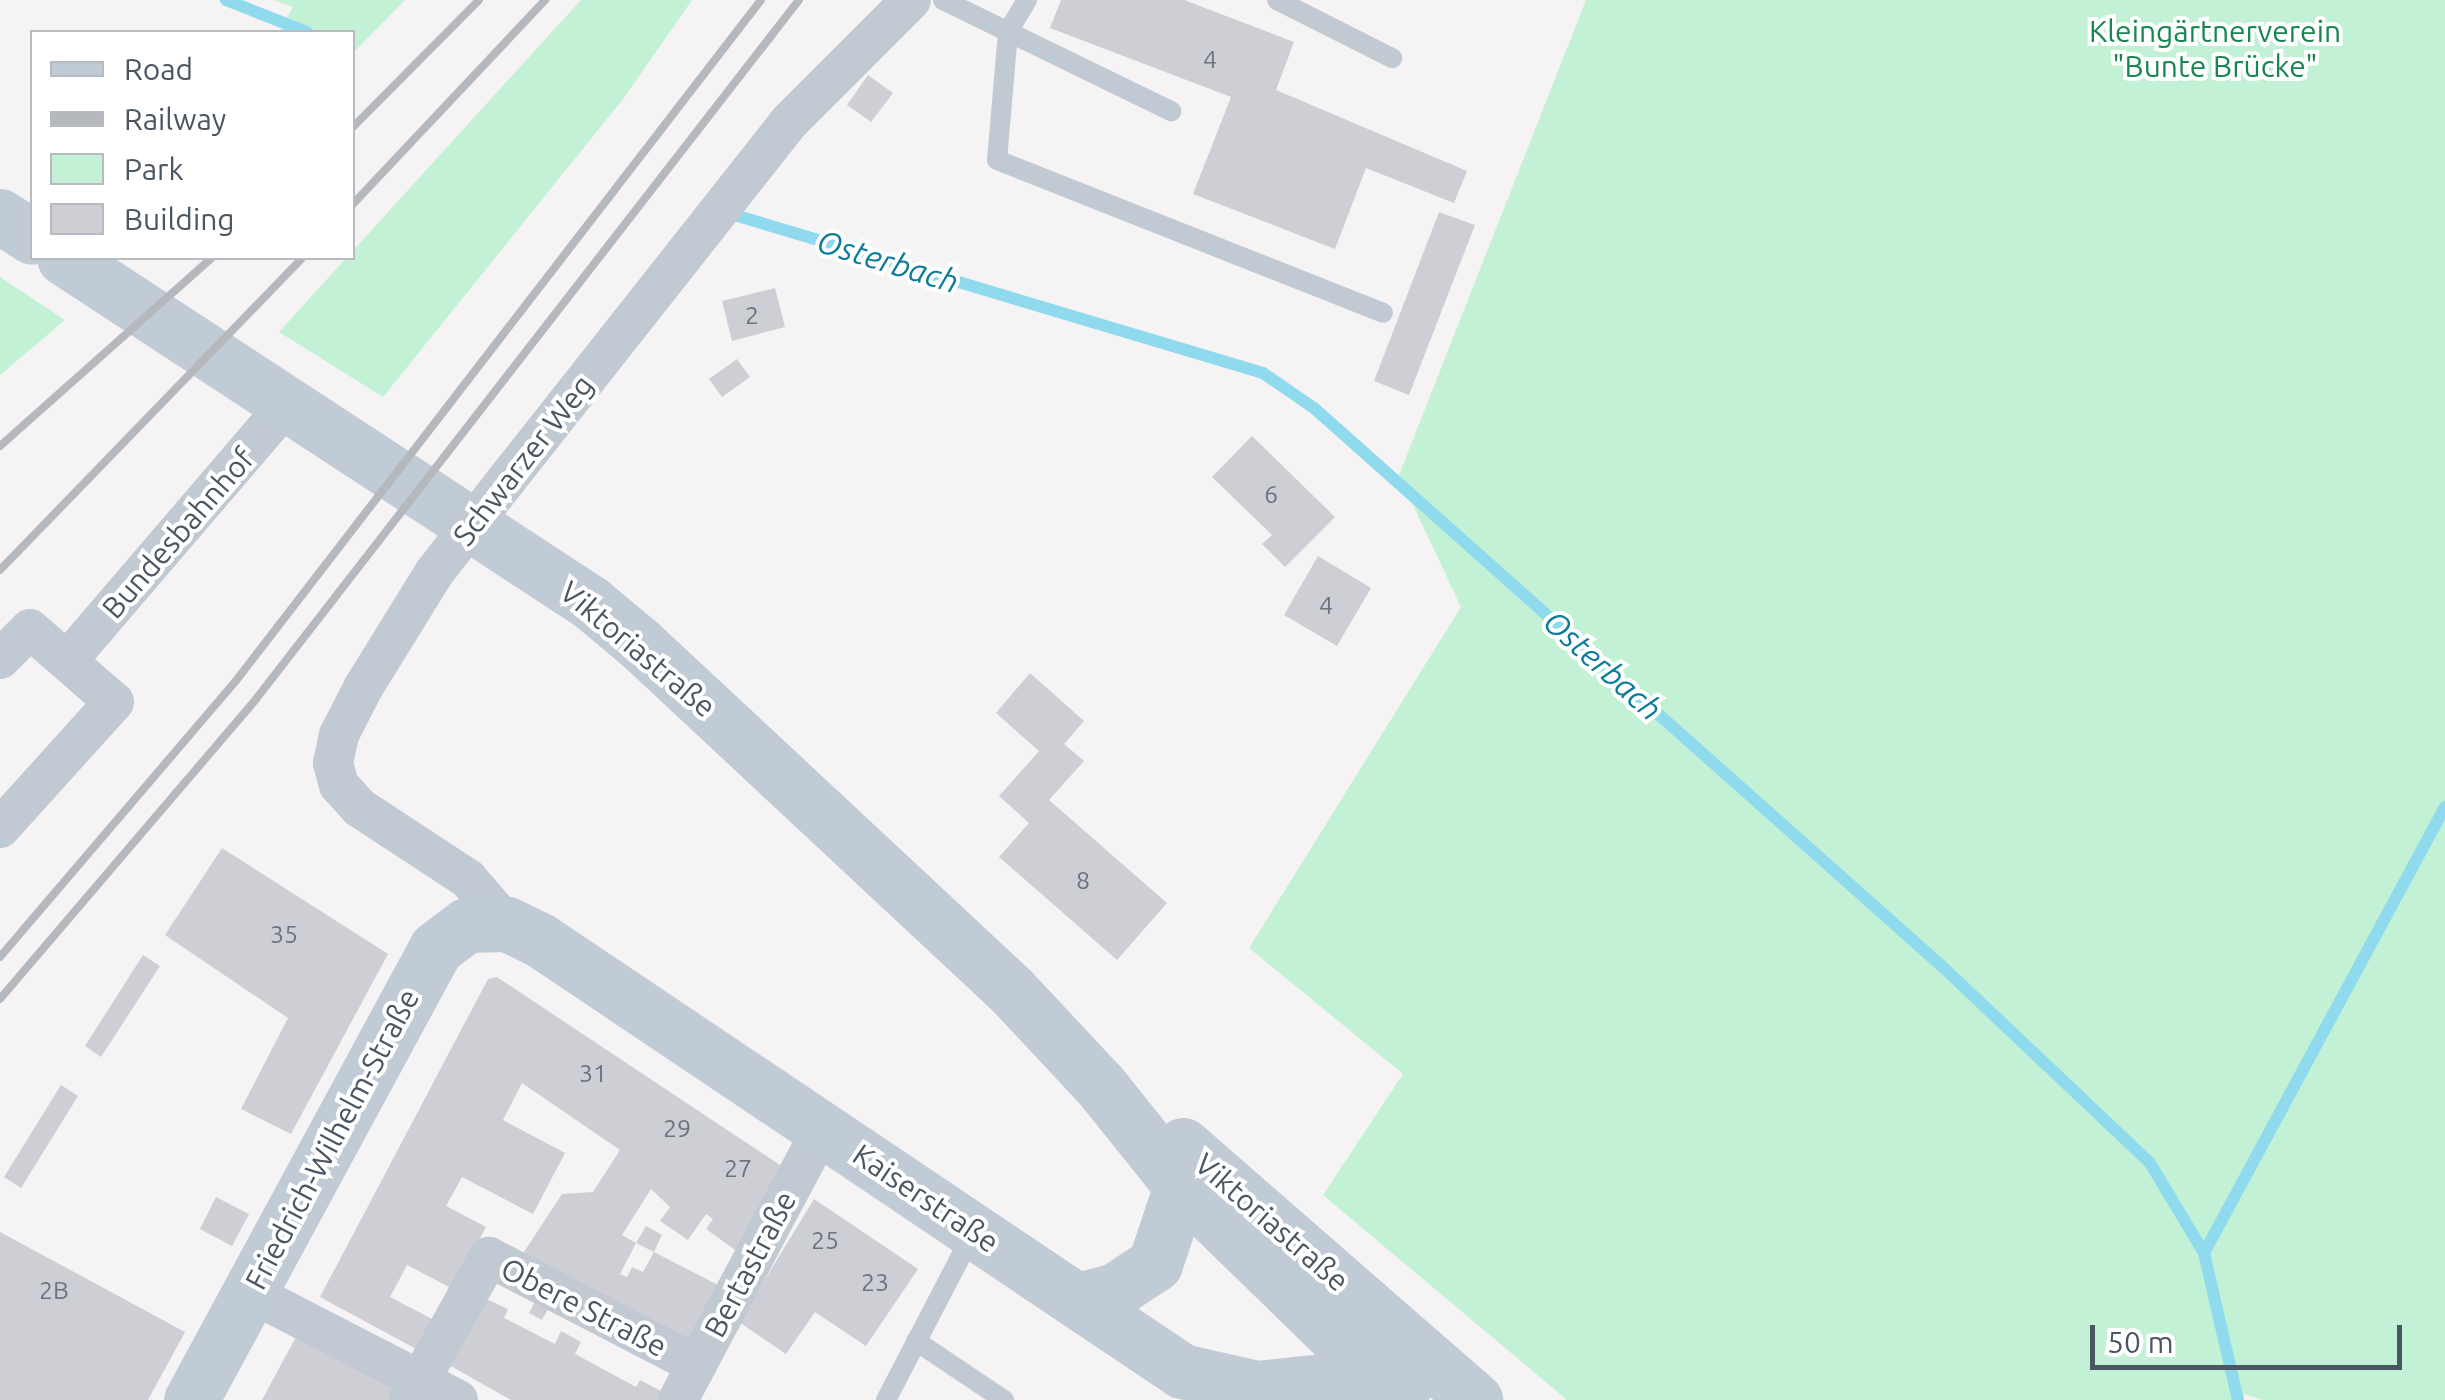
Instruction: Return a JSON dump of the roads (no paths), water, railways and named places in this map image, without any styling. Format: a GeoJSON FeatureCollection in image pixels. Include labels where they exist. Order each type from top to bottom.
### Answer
{"type":"FeatureCollection","features":[{"type":"Feature","properties":{"kind":"main road"},"geometry":{"type":"LineString","coordinates":[[0,216],[30,236]]}},
{"type":"Feature","properties":{"kind":"main road","name":"Viktoriastraße"},"geometry":{"type":"LineString","coordinates":[[67,260],[591,603],[965,945],[1100,1085],[1181,1186],[1420,1388]]}},
{"type":"Feature","properties":{"kind":"main road","name":"Kaiserstraße"},"geometry":{"type":"LineString","coordinates":[[507,924],[540,940],[1182,1371],[1220,1384],[1286,1394],[1420,1388]]}},
{"type":"Feature","properties":{"kind":"main road","name":"Friedrich-Wilhelm-Straße"},"geometry":{"type":"LineString","coordinates":[[191,1400],[436,948],[467,925],[507,924]]}},
{"type":"Feature","properties":{"kind":"main road","name":"Viktoriastraße"},"geometry":{"type":"LineString","coordinates":[[1100,1085],[1203,1160],[1420,1388]]}},
{"type":"Feature","properties":{"kind":"main road"},"geometry":{"type":"LineString","coordinates":[[1077,1300],[1114,1292],[1155,1264],[1181,1186]]}},
{"type":"Feature","properties":{"kind":"street","name":"Schwarzer Weg"},"geometry":{"type":"LineString","coordinates":[[507,924],[468,878],[360,808],[339,784],[333,764],[363,688],[434,573],[790,122],[912,0]]}},
{"type":"Feature","properties":{"kind":"street","name":"Bundesbahnhof"},"geometry":{"type":"LineString","coordinates":[[67,661],[288,403]]}},
{"type":"Feature","properties":{"kind":"street"},"geometry":{"type":"LineString","coordinates":[[0,659],[30,628],[114,702],[0,828]]}},
{"type":"Feature","properties":{"kind":"street","name":"Bertastraße"},"geometry":{"type":"LineString","coordinates":[[688,1382],[822,1129]]}},
{"type":"Feature","properties":{"kind":"street","name":"Obere Straße"},"geometry":{"type":"LineString","coordinates":[[415,1390],[488,1258],[688,1382]]}},
{"type":"Feature","properties":{"kind":"street"},"geometry":{"type":"LineString","coordinates":[[249,1292],[415,1390],[458,1400]]}},
{"type":"Feature","properties":{"kind":"lane"},"geometry":{"type":"LineString","coordinates":[[943,0],[1171,111]]}},
{"type":"Feature","properties":{"kind":"lane"},"geometry":{"type":"LineString","coordinates":[[1027,0],[1008,32],[997,160],[1384,313]]}},
{"type":"Feature","properties":{"kind":"lane"},"geometry":{"type":"LineString","coordinates":[[1278,0],[1392,58]]}},
{"type":"Feature","properties":{"kind":"lane"},"geometry":{"type":"LineString","coordinates":[[886,1400],[975,1230]]}},
{"type":"Feature","properties":{"kind":"lane"},"geometry":{"type":"LineString","coordinates":[[916,1341],[1004,1400]]}},
{"type":"Feature","properties":{"kind":"waterway","name":"Osterbach"},"geometry":{"type":"LineString","coordinates":[[226,0],[302,30]]}},
{"type":"Feature","properties":{"kind":"waterway","name":"Osterbach"},"geometry":{"type":"LineString","coordinates":[[738,216],[1263,373],[1314,408],[1945,969],[2150,1163],[2204,1253],[2238,1400]]}},
{"type":"Feature","properties":{"kind":"waterway"},"geometry":{"type":"LineString","coordinates":[[2204,1253],[2445,807]]}},
{"type":"Feature","properties":{"kind":"railway"},"geometry":{"type":"LineString","coordinates":[[355,125],[479,0]]}},
{"type":"Feature","properties":{"kind":"railway"},"geometry":{"type":"LineString","coordinates":[[355,202],[545,0]]}},
{"type":"Feature","properties":{"kind":"railway"},"geometry":{"type":"LineString","coordinates":[[0,957],[235,682],[761,0]]}},
{"type":"Feature","properties":{"kind":"railway"},"geometry":{"type":"LineString","coordinates":[[0,999],[256,699],[799,0]]}},
{"type":"Feature","properties":{"kind":"railway"},"geometry":{"type":"LineString","coordinates":[[0,446],[210,260]]}},
{"type":"Feature","properties":{"kind":"railway"},"geometry":{"type":"LineString","coordinates":[[0,570],[300,260]]}},
{"type":"Feature","properties":{"kind":"park label","name":"Kleingärtnerverein \"Bunte Brücke\""},"geometry":{"type":"Point","coordinates":[2215,48]}}]}
